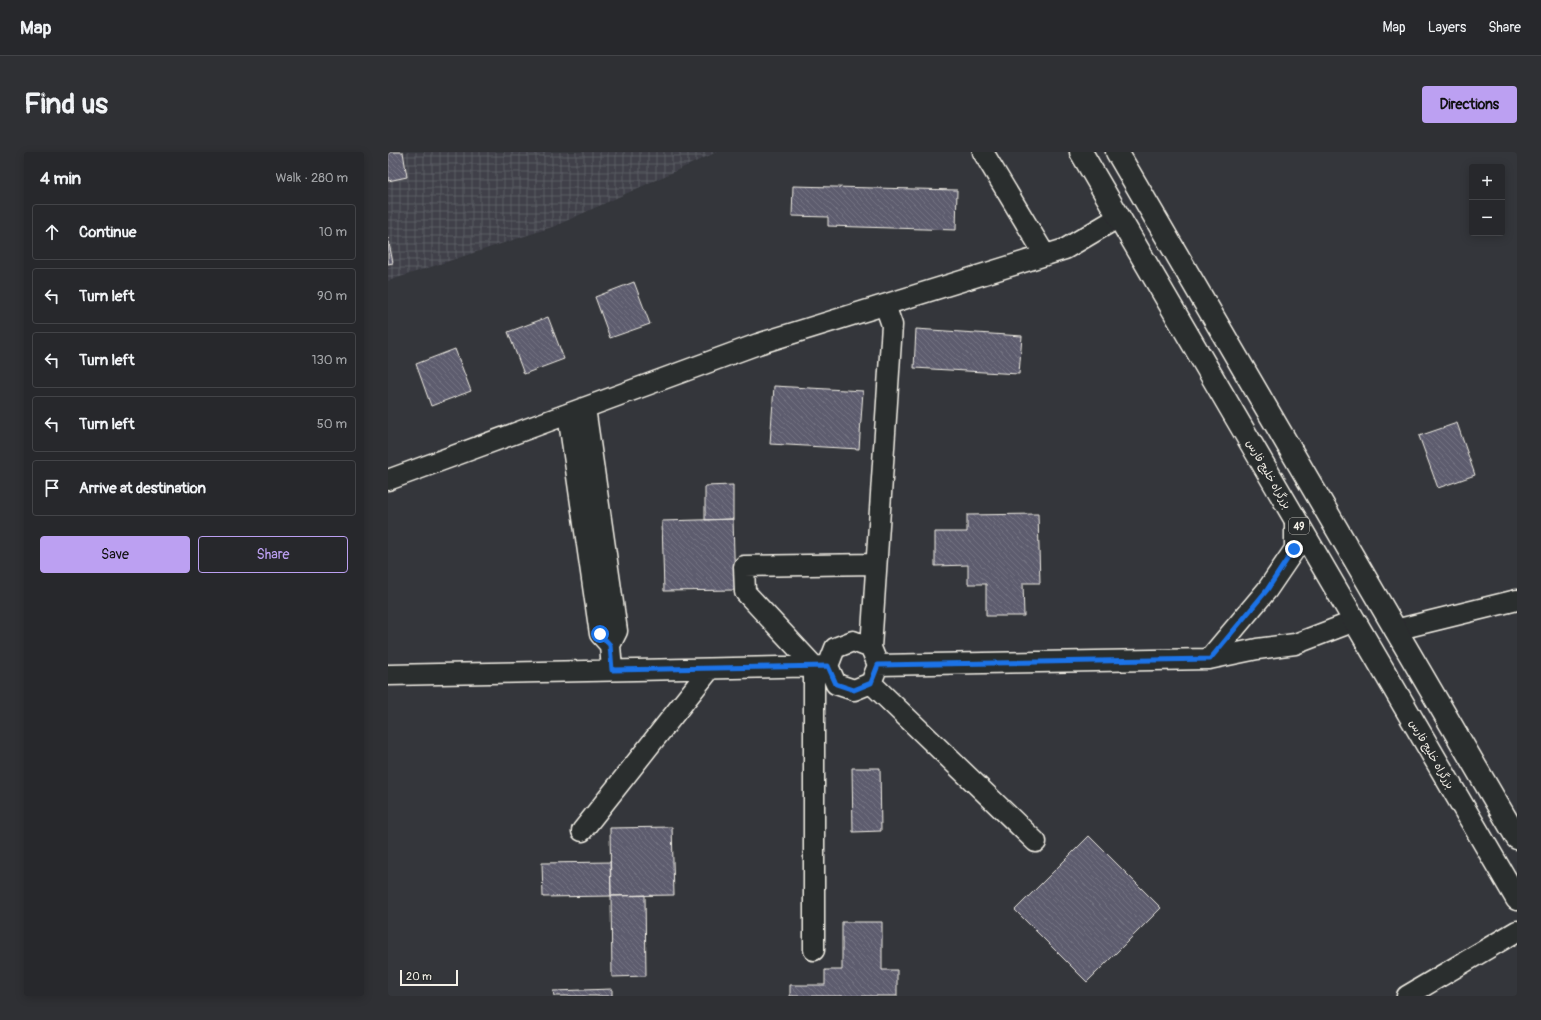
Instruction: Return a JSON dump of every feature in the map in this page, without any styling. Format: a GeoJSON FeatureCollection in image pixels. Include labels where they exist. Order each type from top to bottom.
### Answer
{"type":"FeatureCollection","features":[{"type":"Feature","properties":{"kind":"highway","name":"بزرگراه خلیج فارس"},"geometry":{"type":"LineString","coordinates":[[1081,152],[1517,899]]}},
{"type":"Feature","properties":{"kind":"highway"},"geometry":{"type":"LineString","coordinates":[[1117,152],[1517,838]]}},
{"type":"Feature","properties":{"kind":"lane"},"geometry":{"type":"LineString","coordinates":[[983,152],[1045,255]]}},
{"type":"Feature","properties":{"kind":"lane"},"geometry":{"type":"LineString","coordinates":[[388,480],[758,344],[1065,249],[1119,217]]}},
{"type":"Feature","properties":{"kind":"lane"},"geometry":{"type":"LineString","coordinates":[[876,564],[744,566],[745,592],[821,666],[836,684],[854,690],[873,665],[876,564],[892,325],[885,305]]}},
{"type":"Feature","properties":{"kind":"lane"},"geometry":{"type":"LineString","coordinates":[[577,411],[600,634],[610,645],[612,670]]}},
{"type":"Feature","properties":{"kind":"lane"},"geometry":{"type":"LineString","coordinates":[[1210,659],[1267,590],[1294,549],[1294,518]]}},
{"type":"Feature","properties":{"kind":"lane"},"geometry":{"type":"LineString","coordinates":[[1395,630],[1517,600]]}},
{"type":"Feature","properties":{"kind":"lane"},"geometry":{"type":"LineString","coordinates":[[873,665],[1210,659],[1257,649],[1295,644],[1354,621]]}},
{"type":"Feature","properties":{"kind":"lane"},"geometry":{"type":"LineString","coordinates":[[814,950],[821,666],[835,648],[853,641],[873,665],[1036,842]]}},
{"type":"Feature","properties":{"kind":"lane"},"geometry":{"type":"LineString","coordinates":[[388,674],[821,666]]}},
{"type":"Feature","properties":{"kind":"lane"},"geometry":{"type":"LineString","coordinates":[[582,831],[710,668]]}},
{"type":"Feature","properties":{"kind":"lane"},"geometry":{"type":"LineString","coordinates":[[1407,996],[1517,932]]}},
{"type":"Feature","properties":{"kind":"shaded area"},"geometry":{"type":"Polygon","coordinates":[[[388,152],[717,152],[555,226],[388,281],[388,152]]]}},
{"type":"Feature","properties":{"kind":"building"},"geometry":{"type":"Polygon","coordinates":[[[388,152],[403,152],[407,177],[388,181],[388,152]]]}},
{"type":"Feature","properties":{"kind":"building"},"geometry":{"type":"Polygon","coordinates":[[[793,186],[957,190],[956,230],[828,226],[828,217],[792,216],[793,186]]]}},
{"type":"Feature","properties":{"kind":"building"},"geometry":{"type":"Polygon","coordinates":[[[388,238],[393,263],[388,264],[388,238]]]}},
{"type":"Feature","properties":{"kind":"building"},"geometry":{"type":"Polygon","coordinates":[[[634,282],[650,324],[610,338],[595,297],[634,282]]]}},
{"type":"Feature","properties":{"kind":"building"},"geometry":{"type":"Polygon","coordinates":[[[548,317],[564,359],[524,374],[508,332],[548,317]]]}},
{"type":"Feature","properties":{"kind":"building"},"geometry":{"type":"Polygon","coordinates":[[[916,329],[1022,336],[1019,374],[914,368],[916,329]]]}},
{"type":"Feature","properties":{"kind":"building"},"geometry":{"type":"Polygon","coordinates":[[[455,349],[471,391],[431,406],[416,364],[455,349]]]}},
{"type":"Feature","properties":{"kind":"building"},"geometry":{"type":"Polygon","coordinates":[[[774,386],[863,391],[859,449],[770,444],[774,386]]]}},
{"type":"Feature","properties":{"kind":"building"},"geometry":{"type":"Polygon","coordinates":[[[1457,423],[1475,475],[1438,488],[1419,436],[1457,423]]]}},
{"type":"Feature","properties":{"kind":"building"},"geometry":{"type":"Polygon","coordinates":[[[733,485],[733,519],[705,520],[705,486],[733,485]]]}},
{"type":"Feature","properties":{"kind":"building"},"geometry":{"type":"Polygon","coordinates":[[[1038,514],[1040,583],[1023,583],[1024,616],[986,616],[986,584],[968,584],[968,565],[935,566],[935,532],[967,532],[967,515],[1038,514]]]}},
{"type":"Feature","properties":{"kind":"building"},"geometry":{"type":"Polygon","coordinates":[[[733,519],[735,590],[664,591],[662,521],[733,519]]]}},
{"type":"Feature","properties":{"kind":"building"},"geometry":{"type":"Polygon","coordinates":[[[852,768],[880,768],[881,831],[853,832],[852,768]]]}},
{"type":"Feature","properties":{"kind":"building"},"geometry":{"type":"Polygon","coordinates":[[[672,827],[674,895],[611,896],[610,828],[672,827]]]}},
{"type":"Feature","properties":{"kind":"building"},"geometry":{"type":"Polygon","coordinates":[[[1089,836],[1161,908],[1087,982],[1015,910],[1089,836]]]}},
{"type":"Feature","properties":{"kind":"building"},"geometry":{"type":"Polygon","coordinates":[[[610,862],[611,896],[543,897],[542,863],[610,862]]]}},
{"type":"Feature","properties":{"kind":"building"},"geometry":{"type":"Polygon","coordinates":[[[645,895],[646,976],[612,977],[611,896],[645,895]]]}},
{"type":"Feature","properties":{"kind":"building"},"geometry":{"type":"Polygon","coordinates":[[[842,922],[882,922],[882,970],[897,970],[897,996],[790,996],[790,985],[825,985],[825,970],[842,970],[842,922]]]}},
{"type":"Feature","properties":{"kind":"building"},"geometry":{"type":"Polygon","coordinates":[[[612,989],[612,996],[554,996],[553,991],[612,989]]]}},
{"type":"Feature","properties":{"kind":"route"},"geometry":{"type":"LineString","coordinates":[[600,634],[610,645],[612,670],[828,666],[836,684],[854,690],[871,683],[878,665],[1210,659],[1267,590],[1294,549]]}}]}
